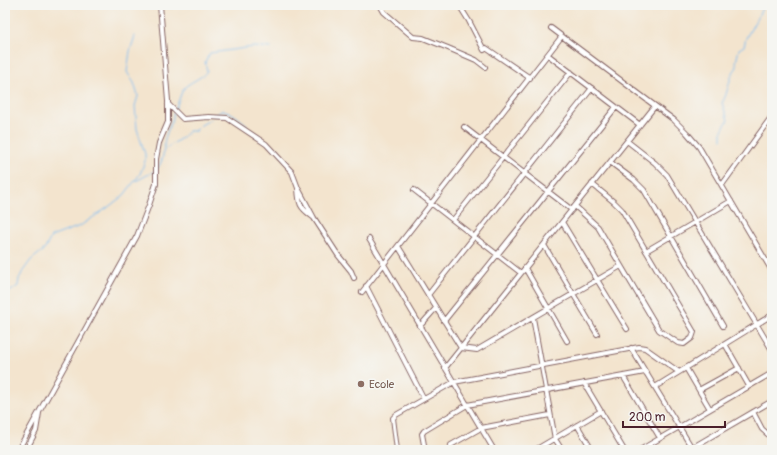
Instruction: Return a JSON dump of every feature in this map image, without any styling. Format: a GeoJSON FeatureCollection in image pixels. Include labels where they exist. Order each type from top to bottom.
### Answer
{"type":"FeatureCollection","features":[{"type":"Feature","properties":{"kind":"street"},"geometry":{"type":"LineString","coordinates":[[18,450],[137,236],[156,184],[156,159],[159,143],[168,122],[168,104],[160,5]]}},
{"type":"Feature","properties":{"kind":"street"},"geometry":{"type":"LineString","coordinates":[[380,5],[384,12],[413,37],[423,38],[448,48],[476,60],[485,67]]}},
{"type":"Feature","properties":{"kind":"street"},"geometry":{"type":"LineString","coordinates":[[459,5],[485,49],[530,78]]}},
{"type":"Feature","properties":{"kind":"street"},"geometry":{"type":"LineString","coordinates":[[551,28],[674,120],[692,138],[722,185],[772,271]]}},
{"type":"Feature","properties":{"kind":"street"},"geometry":{"type":"LineString","coordinates":[[362,292],[562,36]]}},
{"type":"Feature","properties":{"kind":"street"},"geometry":{"type":"LineString","coordinates":[[548,55],[640,125]]}},
{"type":"Feature","properties":{"kind":"street"},"geometry":{"type":"LineString","coordinates":[[453,220],[571,72]]}},
{"type":"Feature","properties":{"kind":"street"},"geometry":{"type":"LineString","coordinates":[[428,295],[592,88]]}},
{"type":"Feature","properties":{"kind":"street"},"geometry":{"type":"LineString","coordinates":[[168,104],[183,119],[220,116],[227,118],[266,144],[292,172],[298,188],[314,218],[338,255],[351,271],[354,278]]}},
{"type":"Feature","properties":{"kind":"street"},"geometry":{"type":"LineString","coordinates":[[445,368],[655,106]]}},
{"type":"Feature","properties":{"kind":"street"},"geometry":{"type":"LineString","coordinates":[[444,321],[616,107]]}},
{"type":"Feature","properties":{"kind":"street"},"geometry":{"type":"LineString","coordinates":[[722,185],[772,116]]}},
{"type":"Feature","properties":{"kind":"street"},"geometry":{"type":"LineString","coordinates":[[464,127],[598,227],[659,330],[678,343],[684,344],[692,338],[694,332],[622,210],[592,184]]}},
{"type":"Feature","properties":{"kind":"street"},"geometry":{"type":"LineString","coordinates":[[627,141],[655,162],[667,175],[772,350]]}},
{"type":"Feature","properties":{"kind":"street"},"geometry":{"type":"LineString","coordinates":[[610,162],[634,180],[644,190],[723,326]]}},
{"type":"Feature","properties":{"kind":"street"},"geometry":{"type":"LineString","coordinates":[[298,188],[299,203],[305,211],[314,218]]}},
{"type":"Feature","properties":{"kind":"street"},"geometry":{"type":"LineString","coordinates":[[414,190],[521,274]]}},
{"type":"Feature","properties":{"kind":"street"},"geometry":{"type":"LineString","coordinates":[[646,251],[731,201]]}},
{"type":"Feature","properties":{"kind":"street"},"geometry":{"type":"LineString","coordinates":[[562,222],[627,329]]}},
{"type":"Feature","properties":{"kind":"street"},"geometry":{"type":"LineString","coordinates":[[369,239],[494,450]]}},
{"type":"Feature","properties":{"kind":"street"},"geometry":{"type":"LineString","coordinates":[[544,245],[597,334]]}},
{"type":"Feature","properties":{"kind":"street"},"geometry":{"type":"LineString","coordinates":[[398,246],[461,348]]}},
{"type":"Feature","properties":{"kind":"street"},"geometry":{"type":"LineString","coordinates":[[461,348],[477,350],[621,266]]}},
{"type":"Feature","properties":{"kind":"street"},"geometry":{"type":"LineString","coordinates":[[525,268],[567,341]]}},
{"type":"Feature","properties":{"kind":"street"},"geometry":{"type":"LineString","coordinates":[[366,286],[424,399]]}},
{"type":"Feature","properties":{"kind":"street"},"geometry":{"type":"LineString","coordinates":[[420,326],[436,308]]}},
{"type":"Feature","properties":{"kind":"street"},"geometry":{"type":"LineString","coordinates":[[655,387],[772,315]]}},
{"type":"Feature","properties":{"kind":"street"},"geometry":{"type":"LineString","coordinates":[[533,318],[555,439],[562,450]]}},
{"type":"Feature","properties":{"kind":"street"},"geometry":{"type":"LineString","coordinates":[[725,344],[749,386]]}},
{"type":"Feature","properties":{"kind":"street"},"geometry":{"type":"LineString","coordinates":[[397,450],[393,418],[454,382],[639,347],[644,348],[679,372]]}},
{"type":"Feature","properties":{"kind":"street"},"geometry":{"type":"LineString","coordinates":[[631,348],[679,427],[690,449],[772,401]]}},
{"type":"Feature","properties":{"kind":"street"},"geometry":{"type":"LineString","coordinates":[[686,368],[710,409]]}},
{"type":"Feature","properties":{"kind":"street"},"geometry":{"type":"LineString","coordinates":[[699,390],[739,368]]}},
{"type":"Feature","properties":{"kind":"street"},"geometry":{"type":"LineString","coordinates":[[424,450],[422,434],[424,431],[467,405],[646,372]]}},
{"type":"Feature","properties":{"kind":"street"},"geometry":{"type":"LineString","coordinates":[[640,450],[772,373]]}},
{"type":"Feature","properties":{"kind":"street"},"geometry":{"type":"LineString","coordinates":[[623,376],[660,438]]}},
{"type":"Feature","properties":{"kind":"street"},"geometry":{"type":"LineString","coordinates":[[584,383],[624,450]]}},
{"type":"Feature","properties":{"kind":"street"},"geometry":{"type":"LineString","coordinates":[[26,450],[36,431],[40,410]]}},
{"type":"Feature","properties":{"kind":"street"},"geometry":{"type":"LineString","coordinates":[[536,450],[601,411]]}},
{"type":"Feature","properties":{"kind":"street"},"geometry":{"type":"LineString","coordinates":[[753,412],[762,429],[772,438]]}},
{"type":"Feature","properties":{"kind":"street"},"geometry":{"type":"LineString","coordinates":[[450,450],[451,445],[481,428],[550,415]]}},
{"type":"Feature","properties":{"kind":"street"},"geometry":{"type":"LineString","coordinates":[[578,425],[592,450]]}},
{"type":"Feature","properties":{"kind":"waterway"},"geometry":{"type":"LineString","coordinates":[[722,139],[722,130],[728,120],[722,103],[732,75],[737,67],[736,62],[739,49],[744,46],[746,38],[764,5]]}},
{"type":"Feature","properties":{"kind":"waterway"},"geometry":{"type":"LineString","coordinates":[[5,295],[18,286],[19,279],[23,271],[31,260],[45,249],[51,237],[80,226],[107,208],[124,195],[140,174],[145,161],[145,154],[137,129],[135,106],[138,96],[134,83],[127,72],[130,51],[135,36]]}},
{"type":"Feature","properties":{"kind":"waterway"},"geometry":{"type":"LineString","coordinates":[[175,109],[184,88],[207,71],[205,62],[210,53],[253,47],[271,48]]}},
{"type":"Feature","properties":{"kind":"waterway"},"geometry":{"type":"LineString","coordinates":[[215,116],[222,110],[229,112],[247,125]]}},
{"type":"Feature","properties":{"kind":"waterway"},"geometry":{"type":"LineString","coordinates":[[157,169],[163,158],[165,139],[174,112]]}},
{"type":"Feature","properties":{"kind":"waterway"},"geometry":{"type":"LineString","coordinates":[[165,149],[183,137],[188,131],[196,131],[198,127],[211,119]]}},
{"type":"Feature","properties":{"kind":"waterway"},"geometry":{"type":"LineString","coordinates":[[136,181],[155,171]]}},
{"type":"Feature","properties":{"kind":"place","name":"Ecole"},"geometry":{"type":"Point","coordinates":[361,384]}}]}
